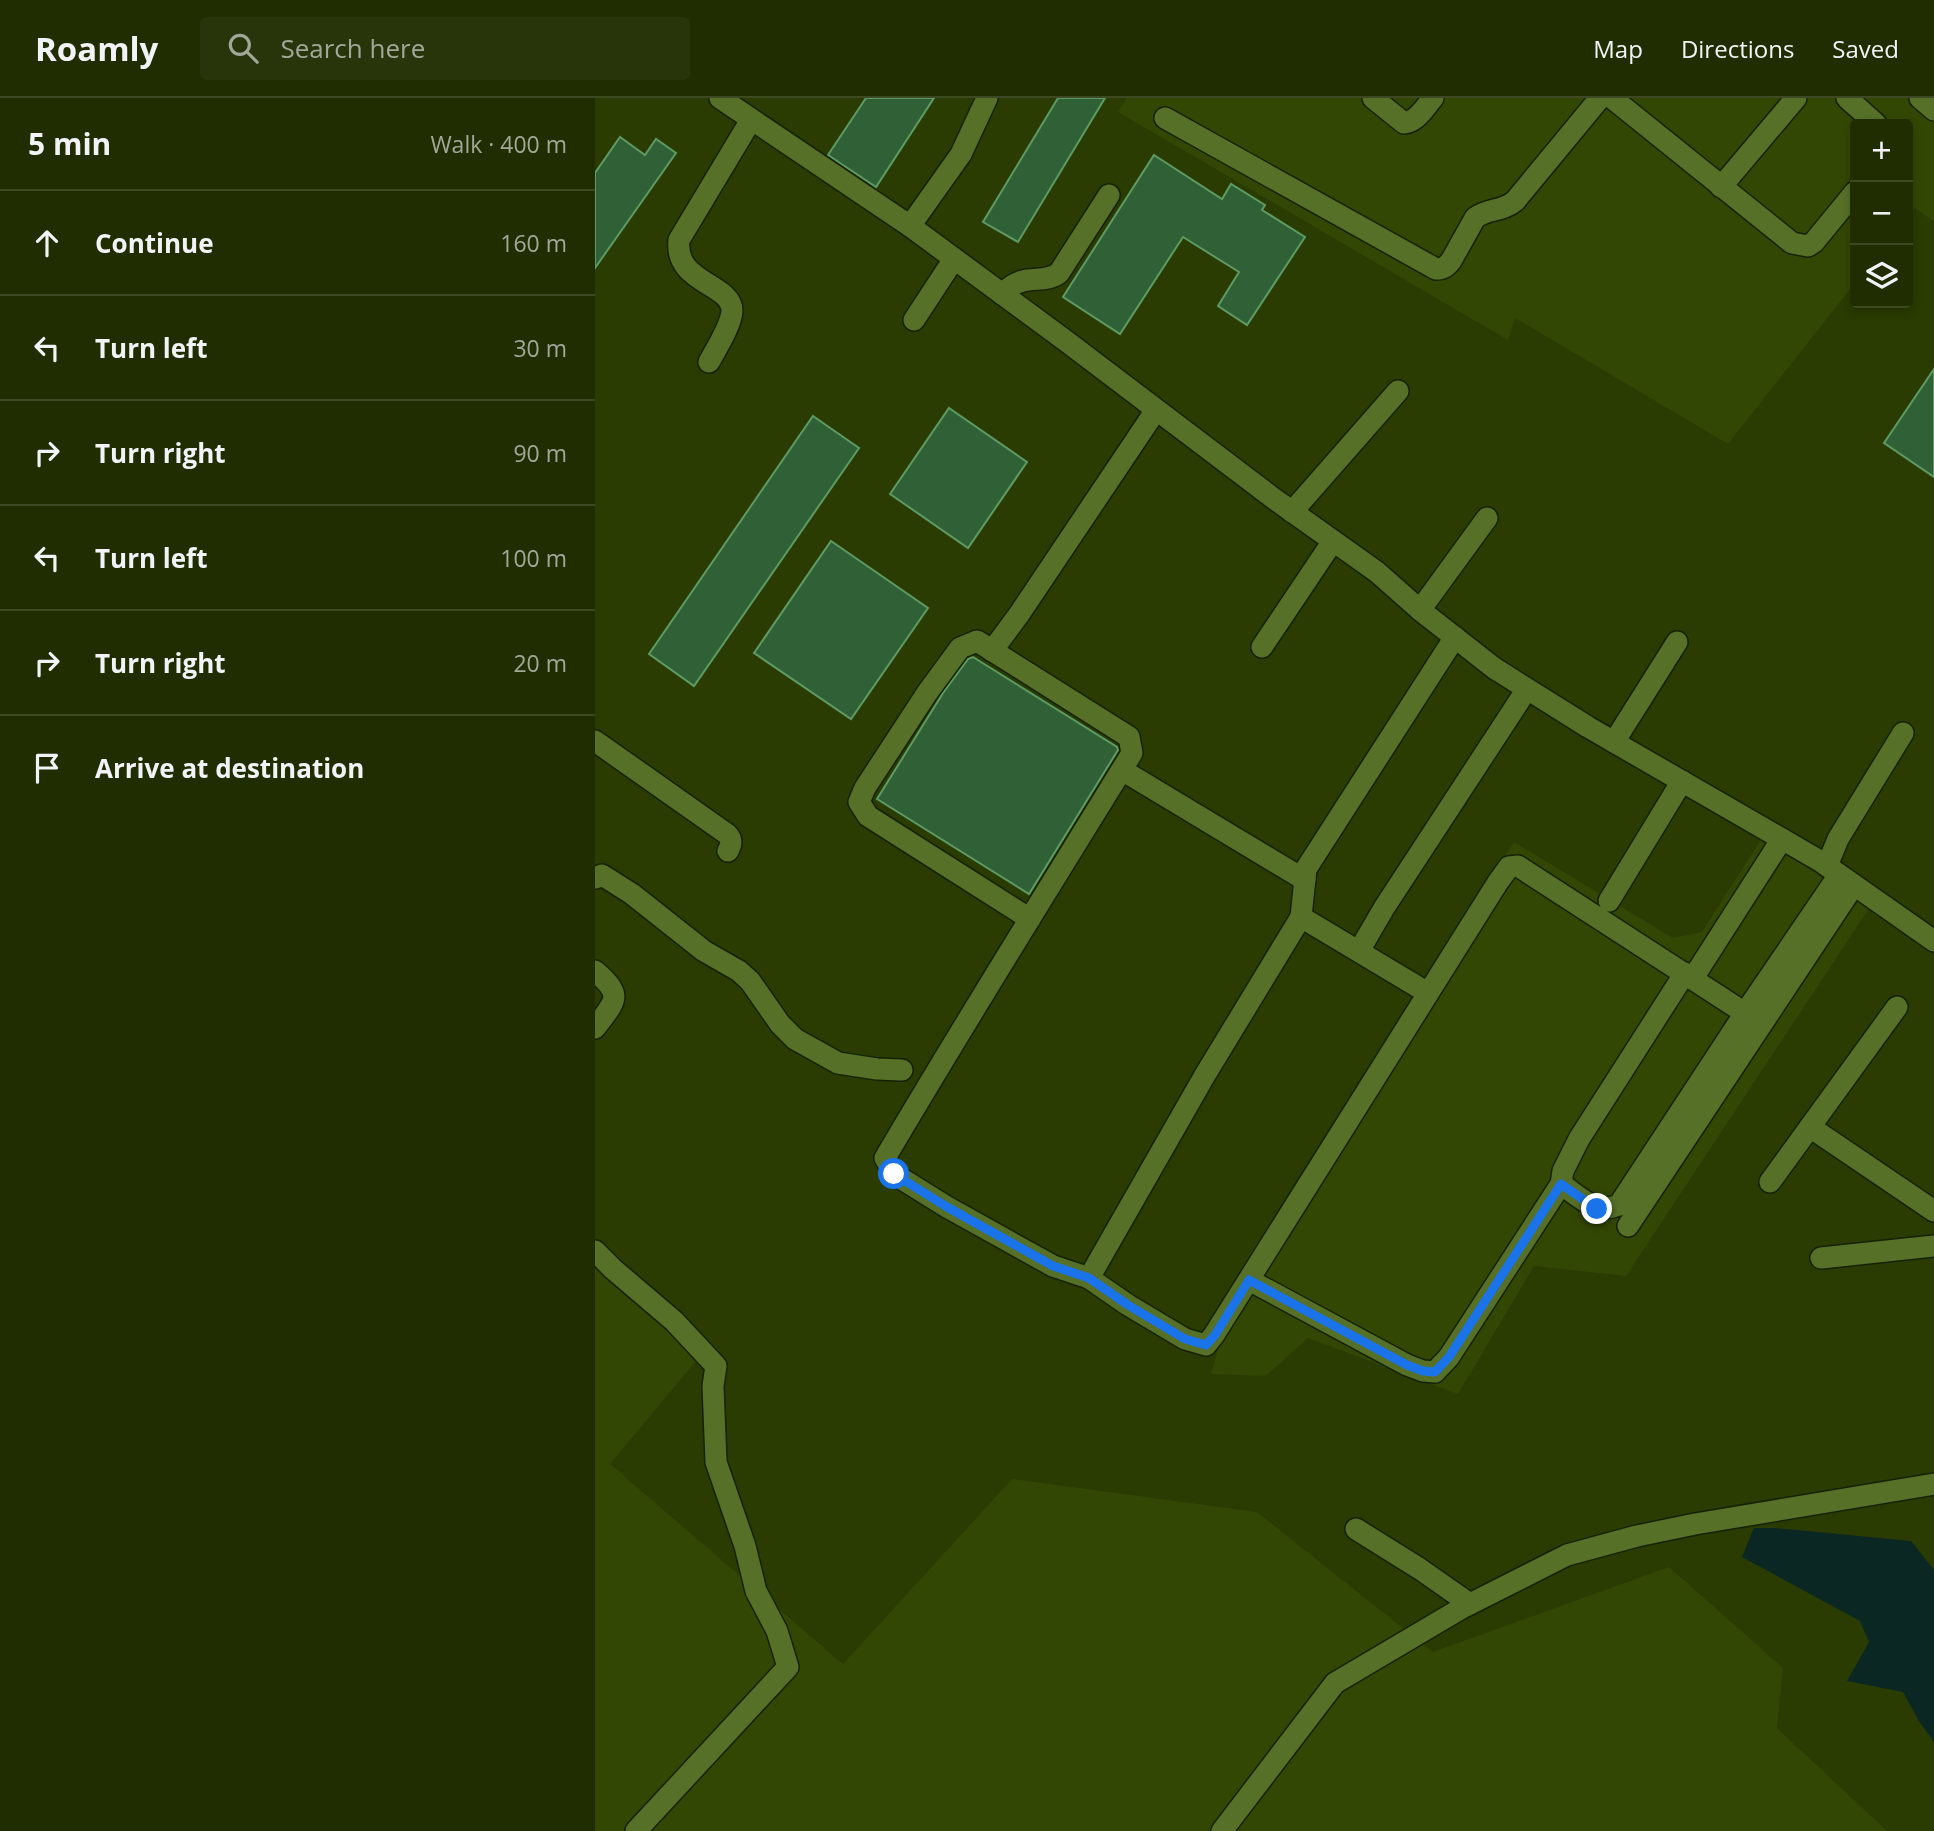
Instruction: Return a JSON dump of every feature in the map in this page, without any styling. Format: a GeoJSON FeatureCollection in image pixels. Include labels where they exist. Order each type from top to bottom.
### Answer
{"type":"FeatureCollection","features":[{"type":"Feature","properties":{"kind":"street"},"geometry":{"type":"LineString","coordinates":[[720,98],[954,258],[1292,512],[1377,572],[1420,610],[1494,668],[1614,742],[1782,839],[1840,875],[1934,941]]}},
{"type":"Feature","properties":{"kind":"street"},"geometry":{"type":"LineString","coordinates":[[910,226],[961,154],[987,98]]}},
{"type":"Feature","properties":{"kind":"street"},"geometry":{"type":"LineString","coordinates":[[1373,98],[1404,123],[1415,118],[1433,98]]}},
{"type":"Feature","properties":{"kind":"street"},"geometry":{"type":"LineString","coordinates":[[1165,118],[1436,269],[1442,269],[1451,261],[1475,218],[1481,213],[1503,210],[1515,201],[1600,98]]}},
{"type":"Feature","properties":{"kind":"street"},"geometry":{"type":"LineString","coordinates":[[1612,98],[1785,240],[1808,246],[1850,198]]}},
{"type":"Feature","properties":{"kind":"street"},"geometry":{"type":"LineString","coordinates":[[1721,187],[1796,98]]}},
{"type":"Feature","properties":{"kind":"street"},"geometry":{"type":"LineString","coordinates":[[1847,98],[1870,119]]}},
{"type":"Feature","properties":{"kind":"street"},"geometry":{"type":"LineString","coordinates":[[1920,98],[1934,110]]}},
{"type":"Feature","properties":{"kind":"street"},"geometry":{"type":"LineString","coordinates":[[709,362],[729,322],[731,306],[725,297],[683,266],[678,250],[679,240],[751,120]]}},
{"type":"Feature","properties":{"kind":"street"},"geometry":{"type":"LineString","coordinates":[[1002,294],[1013,284],[1053,277],[1059,273],[1109,195]]}},
{"type":"Feature","properties":{"kind":"street"},"geometry":{"type":"LineString","coordinates":[[914,320],[954,258]]}},
{"type":"Feature","properties":{"kind":"street"},"geometry":{"type":"LineString","coordinates":[[1292,512],[1398,391]]}},
{"type":"Feature","properties":{"kind":"street"},"geometry":{"type":"LineString","coordinates":[[992,651],[1156,410]]}},
{"type":"Feature","properties":{"kind":"street"},"geometry":{"type":"LineString","coordinates":[[1420,610],[1487,518]]}},
{"type":"Feature","properties":{"kind":"street"},"geometry":{"type":"LineString","coordinates":[[1262,647],[1333,541]]}},
{"type":"Feature","properties":{"kind":"street"},"geometry":{"type":"LineString","coordinates":[[1089,1278],[1205,1075],[1301,916],[1306,869],[1455,637]]}},
{"type":"Feature","properties":{"kind":"street"},"geometry":{"type":"LineString","coordinates":[[1030,919],[868,816],[859,802],[865,788],[927,693],[960,648],[977,642],[1129,737],[1132,753],[885,1158],[894,1174],[947,1207],[1053,1266],[1089,1278],[1185,1339],[1206,1345],[1215,1335],[1428,993],[1510,867],[1518,866],[1745,1013]]}},
{"type":"Feature","properties":{"kind":"street"},"geometry":{"type":"LineString","coordinates":[[1614,742],[1677,642]]}},
{"type":"Feature","properties":{"kind":"street"},"geometry":{"type":"LineString","coordinates":[[1359,951],[1384,908],[1527,689]]}},
{"type":"Feature","properties":{"kind":"street"},"geometry":{"type":"LineString","coordinates":[[1628,1226],[1840,875],[1837,839],[1903,733]]}},
{"type":"Feature","properties":{"kind":"street"},"geometry":{"type":"LineString","coordinates":[[595,741],[731,838],[728,852]]}},
{"type":"Feature","properties":{"kind":"street"},"geometry":{"type":"LineString","coordinates":[[1122,770],[1305,880]]}},
{"type":"Feature","properties":{"kind":"street"},"geometry":{"type":"LineString","coordinates":[[1609,901],[1682,781]]}},
{"type":"Feature","properties":{"kind":"street"},"geometry":{"type":"LineString","coordinates":[[1249,1280],[1407,1365],[1435,1372],[1449,1357],[1561,1184],[1563,1171],[1579,1139],[1782,839]]}},
{"type":"Feature","properties":{"kind":"street"},"geometry":{"type":"LineString","coordinates":[[597,871],[632,894],[704,951],[739,971],[750,981],[780,1024],[795,1039],[838,1063],[902,1070]]}},
{"type":"Feature","properties":{"kind":"street"},"geometry":{"type":"LineString","coordinates":[[1561,1184],[1597,1209],[1611,1209],[1619,1205],[1745,1013],[1840,875]]}},
{"type":"Feature","properties":{"kind":"street"},"geometry":{"type":"LineString","coordinates":[[1301,916],[1428,993]]}},
{"type":"Feature","properties":{"kind":"street"},"geometry":{"type":"LineString","coordinates":[[595,971],[613,988],[615,995],[611,1007],[595,1028]]}},
{"type":"Feature","properties":{"kind":"street"},"geometry":{"type":"LineString","coordinates":[[1770,1182],[1896,1007]]}},
{"type":"Feature","properties":{"kind":"street"},"geometry":{"type":"LineString","coordinates":[[1810,1127],[1934,1211]]}},
{"type":"Feature","properties":{"kind":"street"},"geometry":{"type":"LineString","coordinates":[[1821,1258],[1934,1246]]}},
{"type":"Feature","properties":{"kind":"street"},"geometry":{"type":"LineString","coordinates":[[595,1251],[674,1321],[716,1366],[713,1386],[716,1462],[745,1546],[756,1591],[778,1631],[788,1667],[636,1831]]}},
{"type":"Feature","properties":{"kind":"street"},"geometry":{"type":"LineString","coordinates":[[1222,1831],[1335,1683],[1469,1604],[1567,1555],[1695,1524],[1934,1485]]}},
{"type":"Feature","properties":{"kind":"street"},"geometry":{"type":"LineString","coordinates":[[1356,1529],[1469,1604]]}},
{"type":"Feature","properties":{"kind":"shaded area"},"geometry":{"type":"Polygon","coordinates":[[[1127,98],[1934,98],[1934,222],[1915,208],[1913,211],[1913,119],[1850,119],[1850,289],[1728,444],[1515,318],[1508,340],[1118,112],[1127,98]]]}},
{"type":"Feature","properties":{"kind":"shaded area"},"geometry":{"type":"Polygon","coordinates":[[[1762,838],[1872,904],[1626,1276],[1534,1266],[1458,1394],[1308,1338],[1266,1376],[1211,1374],[1241,1268],[1514,842],[1673,938],[1702,932],[1762,838]]]}},
{"type":"Feature","properties":{"kind":"shaded area"},"geometry":{"type":"Polygon","coordinates":[[[595,1266],[700,1356],[610,1464],[843,1664],[1012,1479],[1257,1512],[1433,1652],[1669,1567],[1783,1668],[1777,1728],[1887,1831],[595,1831],[595,1266]]]}},
{"type":"Feature","properties":{"kind":"water"},"geometry":{"type":"Polygon","coordinates":[[[1754,1528],[1911,1541],[1934,1570],[1934,1742],[1903,1692],[1847,1681],[1869,1642],[1860,1621],[1742,1557],[1754,1528]]]}},
{"type":"Feature","properties":{"kind":"building"},"geometry":{"type":"Polygon","coordinates":[[[866,98],[934,98],[876,187],[828,155],[866,98]]]}},
{"type":"Feature","properties":{"kind":"building"},"geometry":{"type":"Polygon","coordinates":[[[1058,98],[1105,98],[1018,242],[983,222],[1058,98]]]}},
{"type":"Feature","properties":{"kind":"building"},"geometry":{"type":"Polygon","coordinates":[[[620,137],[645,155],[656,139],[676,153],[595,268],[595,173],[620,137]]]}},
{"type":"Feature","properties":{"kind":"building"},"geometry":{"type":"Polygon","coordinates":[[[1154,155],[1222,199],[1231,184],[1265,205],[1262,210],[1305,237],[1247,325],[1218,306],[1239,272],[1183,237],[1120,334],[1063,297],[1154,155]]]}},
{"type":"Feature","properties":{"kind":"building"},"geometry":{"type":"Polygon","coordinates":[[[1934,369],[1934,477],[1884,443],[1934,369]]]}},
{"type":"Feature","properties":{"kind":"building"},"geometry":{"type":"Polygon","coordinates":[[[949,408],[1027,462],[968,548],[890,494],[949,408]]]}},
{"type":"Feature","properties":{"kind":"building"},"geometry":{"type":"Polygon","coordinates":[[[813,416],[859,448],[694,686],[649,654],[813,416]]]}},
{"type":"Feature","properties":{"kind":"building"},"geometry":{"type":"Polygon","coordinates":[[[831,541],[928,608],[851,719],[754,653],[831,541]]]}},
{"type":"Feature","properties":{"kind":"building"},"geometry":{"type":"Polygon","coordinates":[[[973,657],[1118,750],[1029,894],[877,799],[943,693],[968,659],[973,657]]]}},
{"type":"Feature","properties":{"kind":"route"},"geometry":{"type":"LineString","coordinates":[[894,1174],[1053,1266],[1089,1278],[1185,1339],[1206,1345],[1249,1280],[1407,1365],[1435,1372],[1449,1357],[1561,1184],[1597,1209]]}}]}
